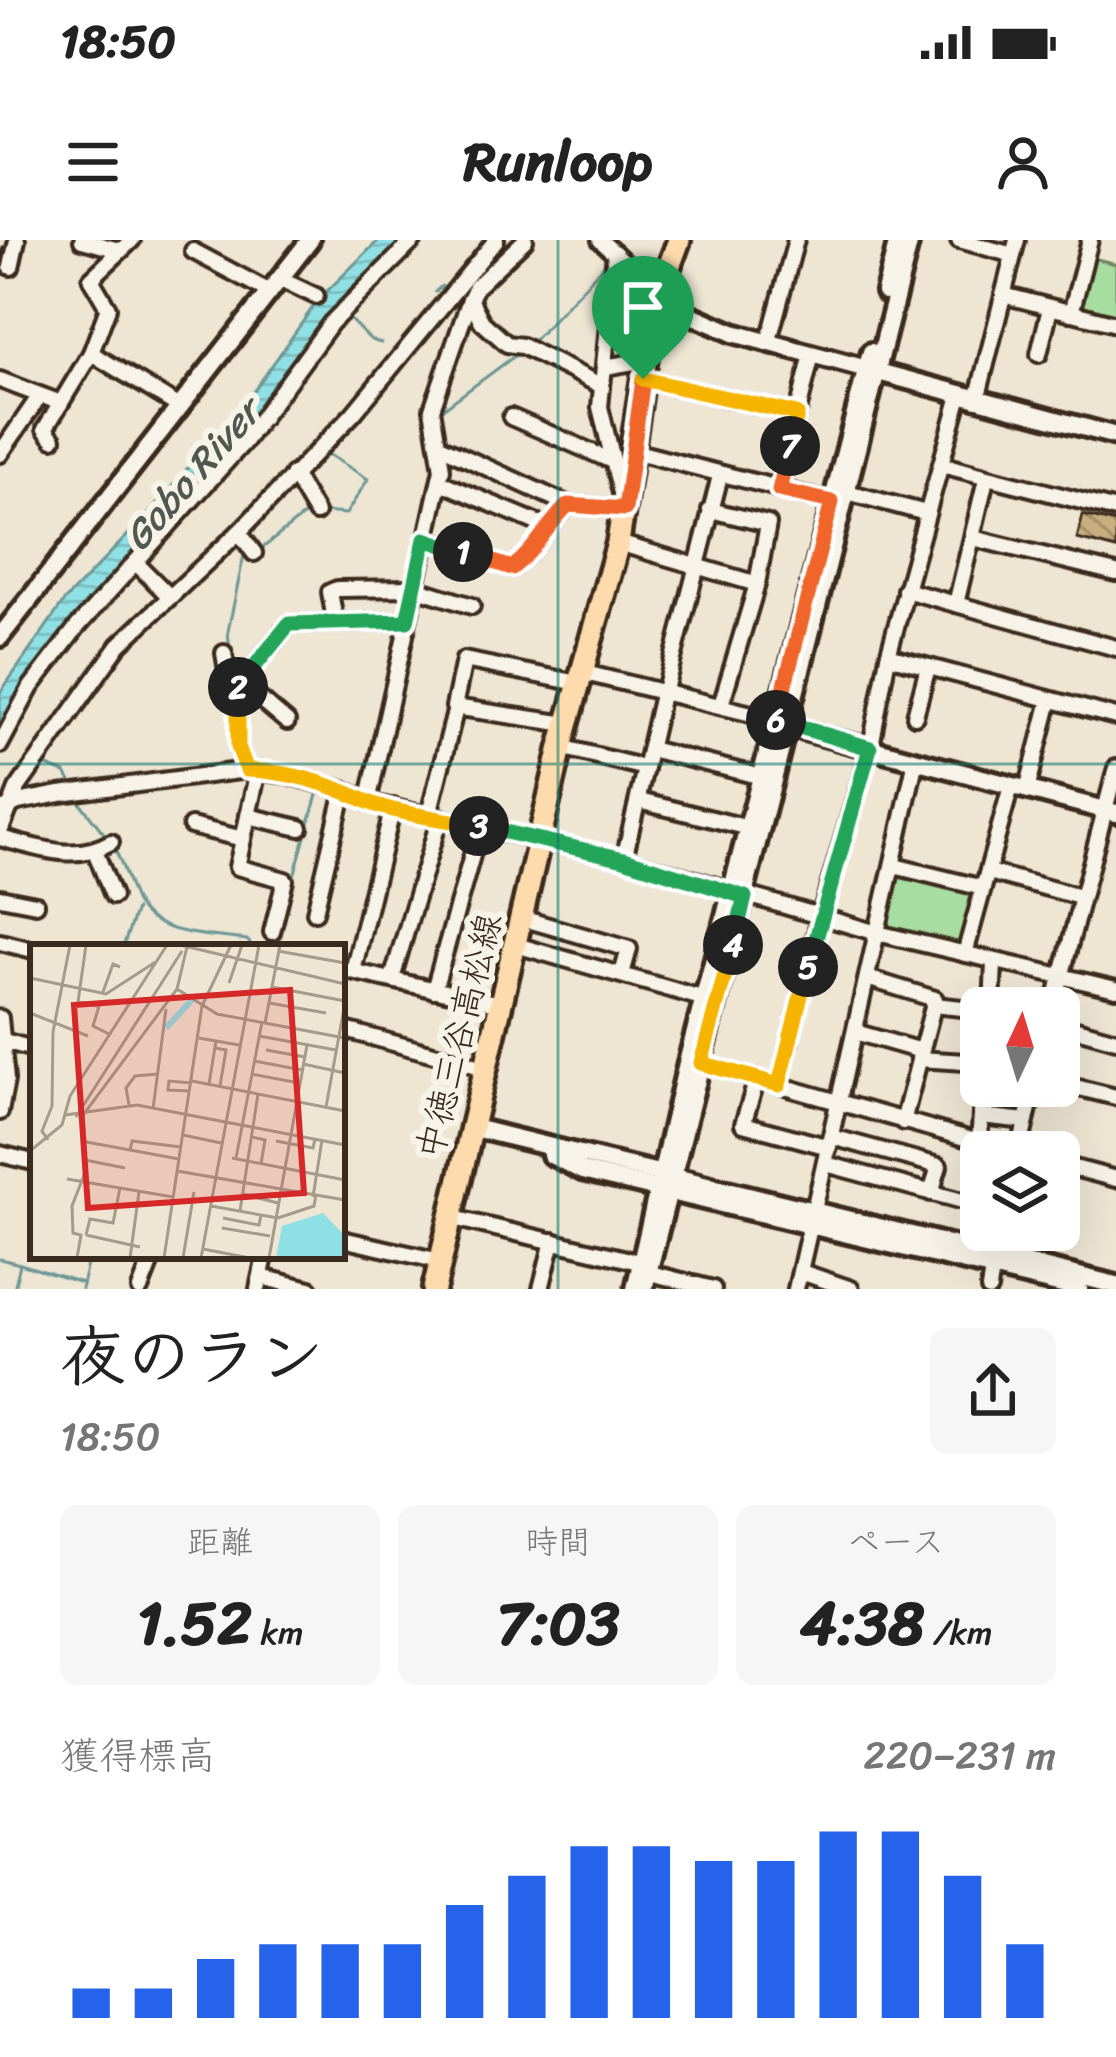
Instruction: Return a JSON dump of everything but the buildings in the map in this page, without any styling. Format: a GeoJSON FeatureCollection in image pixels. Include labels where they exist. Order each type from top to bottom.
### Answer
{"type":"FeatureCollection","features":[{"type":"Feature","properties":{"kind":"main road","name":"中徳三谷高松線"},"geometry":{"type":"LineString","coordinates":[[434,1289],[561,747],[618,543],[657,291],[679,240]]}},
{"type":"Feature","properties":{"kind":"street"},"geometry":{"type":"LineString","coordinates":[[10,267],[16,240]]}},
{"type":"Feature","properties":{"kind":"street"},"geometry":{"type":"LineString","coordinates":[[82,240],[119,250]]}},
{"type":"Feature","properties":{"kind":"street"},"geometry":{"type":"LineString","coordinates":[[52,439],[45,429],[92,353],[108,308],[91,279],[132,240]]}},
{"type":"Feature","properties":{"kind":"street"},"geometry":{"type":"LineString","coordinates":[[0,637],[310,240]]}},
{"type":"Feature","properties":{"kind":"street"},"geometry":{"type":"LineString","coordinates":[[0,745],[31,687],[77,627],[244,442],[331,323],[414,240]]}},
{"type":"Feature","properties":{"kind":"street"},"geometry":{"type":"LineString","coordinates":[[112,842],[75,855],[0,835],[4,809],[100,668],[353,414],[496,240]]}},
{"type":"Feature","properties":{"kind":"street"},"geometry":{"type":"LineString","coordinates":[[368,802],[440,482],[442,447],[433,409],[470,299],[525,240]]}},
{"type":"Feature","properties":{"kind":"street"},"geometry":{"type":"LineString","coordinates":[[600,240],[657,291],[704,321],[768,344],[1116,436]]}},
{"type":"Feature","properties":{"kind":"street"},"geometry":{"type":"LineString","coordinates":[[768,344],[796,240]]}},
{"type":"Feature","properties":{"kind":"street"},"geometry":{"type":"LineString","coordinates":[[871,371],[898,240]]}},
{"type":"Feature","properties":{"kind":"street"},"geometry":{"type":"LineString","coordinates":[[664,1182],[701,1063],[838,495],[910,240]]}},
{"type":"Feature","properties":{"kind":"street"},"geometry":{"type":"LineString","coordinates":[[779,1085],[820,917],[870,748],[887,656],[926,512],[1003,295],[1015,247],[959,240]]}},
{"type":"Feature","properties":{"kind":"street"},"geometry":{"type":"LineString","coordinates":[[1071,314],[1090,240]]}},
{"type":"Feature","properties":{"kind":"street"},"geometry":{"type":"LineString","coordinates":[[193,251],[275,285],[316,296]]}},
{"type":"Feature","properties":{"kind":"street"},"geometry":{"type":"LineString","coordinates":[[442,447],[568,505],[625,509],[600,406],[615,253]]}},
{"type":"Feature","properties":{"kind":"street"},"geometry":{"type":"LineString","coordinates":[[473,266],[482,281]]}},
{"type":"Feature","properties":{"kind":"street"},"geometry":{"type":"LineString","coordinates":[[1003,295],[1116,325]]}},
{"type":"Feature","properties":{"kind":"street"},"geometry":{"type":"LineString","coordinates":[[470,299],[482,322],[507,344],[522,346],[602,386]]}},
{"type":"Feature","properties":{"kind":"street"},"geometry":{"type":"LineString","coordinates":[[1040,354],[1050,308]]}},
{"type":"Feature","properties":{"kind":"street"},"geometry":{"type":"LineString","coordinates":[[92,353],[180,407]]}},
{"type":"Feature","properties":{"kind":"street"},"geometry":{"type":"LineString","coordinates":[[779,490],[812,354]]}},
{"type":"Feature","properties":{"kind":"street"},"geometry":{"type":"LineString","coordinates":[[605,367],[644,370],[797,414]]}},
{"type":"Feature","properties":{"kind":"street"},"geometry":{"type":"LineString","coordinates":[[0,380],[61,403]]}},
{"type":"Feature","properties":{"kind":"street"},"geometry":{"type":"LineString","coordinates":[[0,454],[38,397]]}},
{"type":"Feature","properties":{"kind":"street"},"geometry":{"type":"LineString","coordinates":[[511,417],[610,460]]}},
{"type":"Feature","properties":{"kind":"street"},"geometry":{"type":"LineString","coordinates":[[633,451],[779,490],[838,495],[926,512]]}},
{"type":"Feature","properties":{"kind":"street"},"geometry":{"type":"LineString","coordinates":[[942,465],[1116,510]]}},
{"type":"Feature","properties":{"kind":"street"},"geometry":{"type":"LineString","coordinates":[[293,474],[316,513]]}},
{"type":"Feature","properties":{"kind":"street"},"geometry":{"type":"LineString","coordinates":[[624,859],[720,476]]}},
{"type":"Feature","properties":{"kind":"street"},"geometry":{"type":"LineString","coordinates":[[956,604],[986,479]]}},
{"type":"Feature","properties":{"kind":"street"},"geometry":{"type":"LineString","coordinates":[[440,482],[547,527]]}},
{"type":"Feature","properties":{"kind":"street"},"geometry":{"type":"LineString","coordinates":[[425,539],[512,568],[532,554],[547,527],[568,505]]}},
{"type":"Feature","properties":{"kind":"street"},"geometry":{"type":"LineString","coordinates":[[710,510],[768,524],[758,584],[722,705]]}},
{"type":"Feature","properties":{"kind":"street"},"geometry":{"type":"LineString","coordinates":[[239,532],[254,553]]}},
{"type":"Feature","properties":{"kind":"street"},"geometry":{"type":"LineString","coordinates":[[973,538],[1116,573]]}},
{"type":"Feature","properties":{"kind":"street"},"geometry":{"type":"LineString","coordinates":[[618,543],[758,584]]}},
{"type":"Feature","properties":{"kind":"street"},"geometry":{"type":"LineString","coordinates":[[136,563],[170,597]]}},
{"type":"Feature","properties":{"kind":"street"},"geometry":{"type":"LineString","coordinates":[[335,620],[330,592],[337,589],[415,588],[472,606]]}},
{"type":"Feature","properties":{"kind":"street"},"geometry":{"type":"LineString","coordinates":[[905,590],[1116,648]]}},
{"type":"Feature","properties":{"kind":"street"},"geometry":{"type":"LineString","coordinates":[[230,683],[289,624],[407,621]]}},
{"type":"Feature","properties":{"kind":"street"},"geometry":{"type":"LineString","coordinates":[[224,653],[238,747],[252,770],[237,867],[285,880],[272,932]]}},
{"type":"Feature","properties":{"kind":"street"},"geometry":{"type":"LineString","coordinates":[[887,656],[1116,717]]}},
{"type":"Feature","properties":{"kind":"street"},"geometry":{"type":"LineString","coordinates":[[392,980],[435,816],[464,661],[664,690],[1110,811]]}},
{"type":"Feature","properties":{"kind":"street"},"geometry":{"type":"LineString","coordinates":[[915,716],[928,667]]}},
{"type":"Feature","properties":{"kind":"street"},"geometry":{"type":"LineString","coordinates":[[230,683],[287,722]]}},
{"type":"Feature","properties":{"kind":"street"},"geometry":{"type":"LineString","coordinates":[[965,954],[988,872],[1050,700]]}},
{"type":"Feature","properties":{"kind":"street"},"geometry":{"type":"LineString","coordinates":[[456,708],[567,724]]}},
{"type":"Feature","properties":{"kind":"street"},"geometry":{"type":"LineString","coordinates":[[641,1277],[705,999],[739,895],[748,828],[783,722]]}},
{"type":"Feature","properties":{"kind":"street"},"geometry":{"type":"LineString","coordinates":[[561,747],[645,768]]}},
{"type":"Feature","properties":{"kind":"street"},"geometry":{"type":"LineString","coordinates":[[650,749],[762,777]]}},
{"type":"Feature","properties":{"kind":"street"},"geometry":{"type":"LineString","coordinates":[[796,1289],[916,760]]}},
{"type":"Feature","properties":{"kind":"street"},"geometry":{"type":"LineString","coordinates":[[1059,987],[1080,897],[1110,811],[1116,768]]}},
{"type":"Feature","properties":{"kind":"street"},"geometry":{"type":"LineString","coordinates":[[4,809],[60,794],[252,770],[344,790],[368,802],[624,859],[877,933],[1116,988]]}},
{"type":"Feature","properties":{"kind":"street"},"geometry":{"type":"LineString","coordinates":[[314,912],[344,790]]}},
{"type":"Feature","properties":{"kind":"street"},"geometry":{"type":"LineString","coordinates":[[639,801],[748,828]]}},
{"type":"Feature","properties":{"kind":"street"},"geometry":{"type":"LineString","coordinates":[[393,807],[347,970],[500,1004]]}},
{"type":"Feature","properties":{"kind":"street"},"geometry":{"type":"LineString","coordinates":[[248,816],[300,828]]}},
{"type":"Feature","properties":{"kind":"street"},"geometry":{"type":"LineString","coordinates":[[190,826],[243,839]]}},
{"type":"Feature","properties":{"kind":"street"},"geometry":{"type":"LineString","coordinates":[[434,990],[480,827]]}},
{"type":"Feature","properties":{"kind":"street"},"geometry":{"type":"LineString","coordinates":[[95,851],[113,896]]}},
{"type":"Feature","properties":{"kind":"street"},"geometry":{"type":"LineString","coordinates":[[894,866],[983,888]]}},
{"type":"Feature","properties":{"kind":"street"},"geometry":{"type":"LineString","coordinates":[[988,872],[1080,897]]}},
{"type":"Feature","properties":{"kind":"street"},"geometry":{"type":"LineString","coordinates":[[0,898],[36,904]]}},
{"type":"Feature","properties":{"kind":"street"},"geometry":{"type":"LineString","coordinates":[[521,918],[629,949],[622,974]]}},
{"type":"Feature","properties":{"kind":"street"},"geometry":{"type":"LineString","coordinates":[[0,942],[30,949]]}},
{"type":"Feature","properties":{"kind":"street"},"geometry":{"type":"LineString","coordinates":[[516,945],[705,999]]}},
{"type":"Feature","properties":{"kind":"street"},"geometry":{"type":"LineString","coordinates":[[993,987],[994,962]]}},
{"type":"Feature","properties":{"kind":"street"},"geometry":{"type":"LineString","coordinates":[[867,978],[935,999],[903,1122]]}},
{"type":"Feature","properties":{"kind":"street"},"geometry":{"type":"LineString","coordinates":[[934,1005],[960,1008]]}},
{"type":"Feature","properties":{"kind":"street"},"geometry":{"type":"LineString","coordinates":[[0,1018],[6,1080],[1,1107]]}},
{"type":"Feature","properties":{"kind":"street"},"geometry":{"type":"LineString","coordinates":[[345,1030],[485,1068]]}},
{"type":"Feature","properties":{"kind":"street"},"geometry":{"type":"LineString","coordinates":[[1080,1030],[1116,1040]]}},
{"type":"Feature","properties":{"kind":"street"},"geometry":{"type":"LineString","coordinates":[[855,1032],[920,1055],[960,1060]]}},
{"type":"Feature","properties":{"kind":"street"},"geometry":{"type":"LineString","coordinates":[[4,1041],[30,1048]]}},
{"type":"Feature","properties":{"kind":"street"},"geometry":{"type":"LineString","coordinates":[[701,1063],[960,1138]]}},
{"type":"Feature","properties":{"kind":"street"},"geometry":{"type":"LineString","coordinates":[[757,1079],[743,1124],[939,1166],[931,1193]]}},
{"type":"Feature","properties":{"kind":"street"},"geometry":{"type":"LineString","coordinates":[[1080,1088],[1116,1097]]}},
{"type":"Feature","properties":{"kind":"street"},"geometry":{"type":"LineString","coordinates":[[980,1131],[982,1107]]}},
{"type":"Feature","properties":{"kind":"street"},"geometry":{"type":"LineString","coordinates":[[1023,1131],[1029,1107]]}},
{"type":"Feature","properties":{"kind":"street"},"geometry":{"type":"LineString","coordinates":[[981,1116],[1026,1120]]}},
{"type":"Feature","properties":{"kind":"street"},"geometry":{"type":"LineString","coordinates":[[470,1127],[541,1146],[582,1171],[664,1182],[994,1262],[1116,1285]]}},
{"type":"Feature","properties":{"kind":"street"},"geometry":{"type":"LineString","coordinates":[[0,1154],[30,1161]]}},
{"type":"Feature","properties":{"kind":"street"},"geometry":{"type":"LineString","coordinates":[[826,1164],[960,1201]]}},
{"type":"Feature","properties":{"kind":"street"},"geometry":{"type":"LineString","coordinates":[[1080,1170],[1116,1180]]}},
{"type":"Feature","properties":{"kind":"street"},"geometry":{"type":"LineString","coordinates":[[448,1216],[553,1241],[641,1277],[713,1289]]}},
{"type":"Feature","properties":{"kind":"street"},"geometry":{"type":"LineString","coordinates":[[345,1240],[440,1261]]}},
{"type":"Feature","properties":{"kind":"street"},"geometry":{"type":"LineString","coordinates":[[542,1289],[553,1241]]}},
{"type":"Feature","properties":{"kind":"street"},"geometry":{"type":"LineString","coordinates":[[989,1289],[995,1251]]}},
{"type":"Feature","properties":{"kind":"street"},"geometry":{"type":"LineString","coordinates":[[140,1289],[152,1259]]}},
{"type":"Feature","properties":{"kind":"street"},"geometry":{"type":"LineString","coordinates":[[994,1262],[1078,1289]]}},
{"type":"Feature","properties":{"kind":"street"},"geometry":{"type":"LineString","coordinates":[[800,1272],[850,1289]]}},
{"type":"Feature","properties":{"kind":"street"},"geometry":{"type":"LineString","coordinates":[[260,1283],[310,1289]]}},
{"type":"Feature","properties":{"kind":"green space"},"geometry":{"type":"Polygon","coordinates":[[[1089,257],[1116,264],[1116,321],[1076,310],[1089,257]]]}},
{"type":"Feature","properties":{"kind":"green space"},"geometry":{"type":"Polygon","coordinates":[[[897,872],[974,894],[960,947],[883,928],[897,872]]]}},
{"type":"Feature","properties":{"kind":"water","name":"Gobo River"},"geometry":{"type":"Polygon","coordinates":[[[379,240],[407,240],[143,551],[0,737],[0,693],[65,600],[150,512],[253,392],[318,300],[379,240]]]}},
{"type":"Feature","properties":{"kind":"waterway"},"geometry":{"type":"LineString","coordinates":[[532,342],[608,261]]}},
{"type":"Feature","properties":{"kind":"waterway"},"geometry":{"type":"LineString","coordinates":[[435,292],[442,286]]}},
{"type":"Feature","properties":{"kind":"waterway"},"geometry":{"type":"LineString","coordinates":[[349,319],[381,343]]}},
{"type":"Feature","properties":{"kind":"waterway"},"geometry":{"type":"LineString","coordinates":[[436,414],[520,352]]}},
{"type":"Feature","properties":{"kind":"waterway"},"geometry":{"type":"LineString","coordinates":[[321,512],[346,514],[368,479],[326,453]]}},
{"type":"Feature","properties":{"kind":"waterway"},"geometry":{"type":"LineString","coordinates":[[260,550],[308,512]]}},
{"type":"Feature","properties":{"kind":"waterway"},"geometry":{"type":"LineString","coordinates":[[230,653],[228,631],[244,555]]}},
{"type":"Feature","properties":{"kind":"waterway"},"geometry":{"type":"LineString","coordinates":[[42,764],[65,773],[72,785]]}},
{"type":"Feature","properties":{"kind":"waterway"},"geometry":{"type":"LineString","coordinates":[[284,911],[318,791]]}},
{"type":"Feature","properties":{"kind":"waterway"},"geometry":{"type":"LineString","coordinates":[[78,800],[109,840]]}},
{"type":"Feature","properties":{"kind":"waterway"},"geometry":{"type":"LineString","coordinates":[[114,848],[135,900],[155,921],[184,932],[250,944]]}},
{"type":"Feature","properties":{"kind":"waterway"},"geometry":{"type":"LineString","coordinates":[[124,944],[136,909]]}},
{"type":"Feature","properties":{"kind":"waterway"},"geometry":{"type":"LineString","coordinates":[[0,1259],[20,1264],[14,1289]]}},
{"type":"Feature","properties":{"kind":"waterway"},"geometry":{"type":"LineString","coordinates":[[81,1289],[88,1259]]}},
{"type":"Feature","properties":{"kind":"waterway"},"geometry":{"type":"LineString","coordinates":[[20,1264],[82,1283]]}},
{"type":"Feature","properties":{"kind":"railway"},"geometry":{"type":"LineString","coordinates":[[0,264],[5,240]]}},
{"type":"Feature","properties":{"kind":"route"},"geometry":{"type":"LineString","coordinates":[[643,379],[797,414],[779,490],[832,502],[776,720],[870,748],[820,917],[779,1085],[701,1063],[745,897],[624,859],[372,803],[287,775],[247,770],[238,747],[239,681],[265,650],[289,624],[407,621],[425,539],[512,568],[532,554],[547,527],[568,505],[625,509],[643,379]]}}]}
